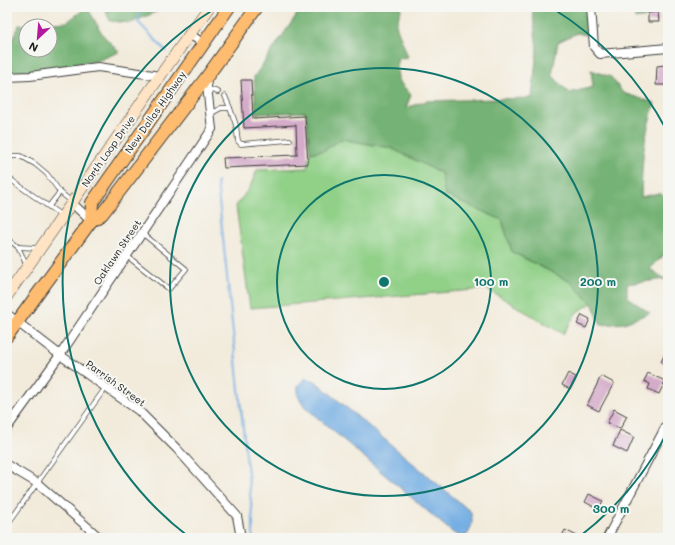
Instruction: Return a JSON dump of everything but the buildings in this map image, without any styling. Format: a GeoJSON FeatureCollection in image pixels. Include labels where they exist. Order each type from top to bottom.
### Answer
{"type":"FeatureCollection","features":[{"type":"Feature","properties":{"kind":"main road","name":"New Dallas Highway"},"geometry":{"type":"LineString","coordinates":[[90,221],[92,202],[229,7]]}},
{"type":"Feature","properties":{"kind":"main road"},"geometry":{"type":"LineString","coordinates":[[207,84],[257,7]]}},
{"type":"Feature","properties":{"kind":"main road","name":"New Dallas Highway"},"geometry":{"type":"LineString","coordinates":[[7,336],[90,221],[102,214],[163,135],[207,84]]}},
{"type":"Feature","properties":{"kind":"street","name":"North Loop Drive"},"geometry":{"type":"LineString","coordinates":[[7,296],[209,7]]}},
{"type":"Feature","properties":{"kind":"street"},"geometry":{"type":"LineString","coordinates":[[591,7],[594,47],[600,54],[668,48]]}},
{"type":"Feature","properties":{"kind":"street"},"geometry":{"type":"LineString","coordinates":[[189,34],[203,43]]}},
{"type":"Feature","properties":{"kind":"street"},"geometry":{"type":"LineString","coordinates":[[7,77],[30,76],[98,67],[160,76]]}},
{"type":"Feature","properties":{"kind":"street","name":"Oaklawn Street"},"geometry":{"type":"LineString","coordinates":[[7,428],[60,355],[212,129],[207,84]]}},
{"type":"Feature","properties":{"kind":"street"},"geometry":{"type":"LineString","coordinates":[[72,203],[90,221]]}},
{"type":"Feature","properties":{"kind":"street","name":"Parrish Street"},"geometry":{"type":"LineString","coordinates":[[7,314],[60,355],[139,411],[177,449],[237,516],[241,538]]}},
{"type":"Feature","properties":{"kind":"street"},"geometry":{"type":"LineString","coordinates":[[607,538],[668,422]]}},
{"type":"Feature","properties":{"kind":"street"},"geometry":{"type":"LineString","coordinates":[[7,465],[37,483],[100,538]]}},
{"type":"Feature","properties":{"kind":"lane"},"geometry":{"type":"LineString","coordinates":[[207,84],[218,92]]}},
{"type":"Feature","properties":{"kind":"lane"},"geometry":{"type":"LineString","coordinates":[[225,96],[236,124],[238,141],[241,144],[290,140]]}},
{"type":"Feature","properties":{"kind":"lane"},"geometry":{"type":"LineString","coordinates":[[210,114],[222,108],[230,108]]}},
{"type":"Feature","properties":{"kind":"lane"},"geometry":{"type":"LineString","coordinates":[[7,156],[21,156],[35,164],[47,174],[60,192],[72,203]]}},
{"type":"Feature","properties":{"kind":"lane"},"geometry":{"type":"LineString","coordinates":[[7,177],[62,216]]}},
{"type":"Feature","properties":{"kind":"lane"},"geometry":{"type":"LineString","coordinates":[[49,206],[60,192]]}},
{"type":"Feature","properties":{"kind":"lane"},"geometry":{"type":"LineString","coordinates":[[126,256],[169,290],[186,269],[142,233]]}},
{"type":"Feature","properties":{"kind":"lane"},"geometry":{"type":"LineString","coordinates":[[7,238],[18,247],[27,268]]}},
{"type":"Feature","properties":{"kind":"lane"},"geometry":{"type":"LineString","coordinates":[[18,247],[40,248]]}},
{"type":"Feature","properties":{"kind":"lane"},"geometry":{"type":"LineString","coordinates":[[7,525],[106,388]]}},
{"type":"Feature","properties":{"kind":"green space"},"geometry":{"type":"Polygon","coordinates":[[[87,7],[103,35],[119,52],[97,61],[45,70],[7,72],[7,43],[11,44],[18,27],[18,58],[58,58],[58,23],[67,22],[87,7]]]}},
{"type":"Feature","properties":{"kind":"green space"},"geometry":{"type":"Polygon","coordinates":[[[104,7],[167,7],[131,23],[110,21],[104,7]]]}},
{"type":"Feature","properties":{"kind":"green space"},"geometry":{"type":"Polygon","coordinates":[[[302,7],[355,7],[357,10],[359,7],[402,7],[396,25],[408,57],[397,59],[398,80],[411,95],[406,108],[426,101],[532,98],[537,49],[532,7],[587,7],[589,27],[586,35],[577,33],[558,42],[552,75],[569,93],[593,87],[591,70],[611,77],[623,93],[655,103],[648,127],[644,150],[641,197],[659,193],[668,198],[668,251],[650,269],[665,279],[627,284],[627,297],[650,313],[624,323],[601,325],[592,303],[569,281],[512,252],[502,220],[445,195],[441,173],[391,148],[341,139],[325,150],[310,153],[306,112],[256,114],[254,77],[302,7]]]}},
{"type":"Feature","properties":{"kind":"green space"},"geometry":{"type":"Polygon","coordinates":[[[633,7],[648,7],[647,17],[635,19],[633,7]]]}},
{"type":"Feature","properties":{"kind":"green space"},"geometry":{"type":"Polygon","coordinates":[[[341,139],[391,148],[441,173],[502,220],[512,252],[569,281],[592,303],[577,312],[563,334],[487,289],[250,308],[236,206],[250,187],[257,170],[307,168],[310,153],[325,150],[341,139]]]}},
{"type":"Feature","properties":{"kind":"water"},"geometry":{"type":"Polygon","coordinates":[[[306,378],[315,381],[471,512],[472,524],[467,535],[459,536],[452,532],[305,407],[298,396],[298,385],[306,378]]]}},
{"type":"Feature","properties":{"kind":"waterway"},"geometry":{"type":"LineString","coordinates":[[143,7],[140,11],[138,22],[166,51]]}},
{"type":"Feature","properties":{"kind":"waterway"},"geometry":{"type":"LineString","coordinates":[[217,182],[253,521],[253,538]]}}]}
